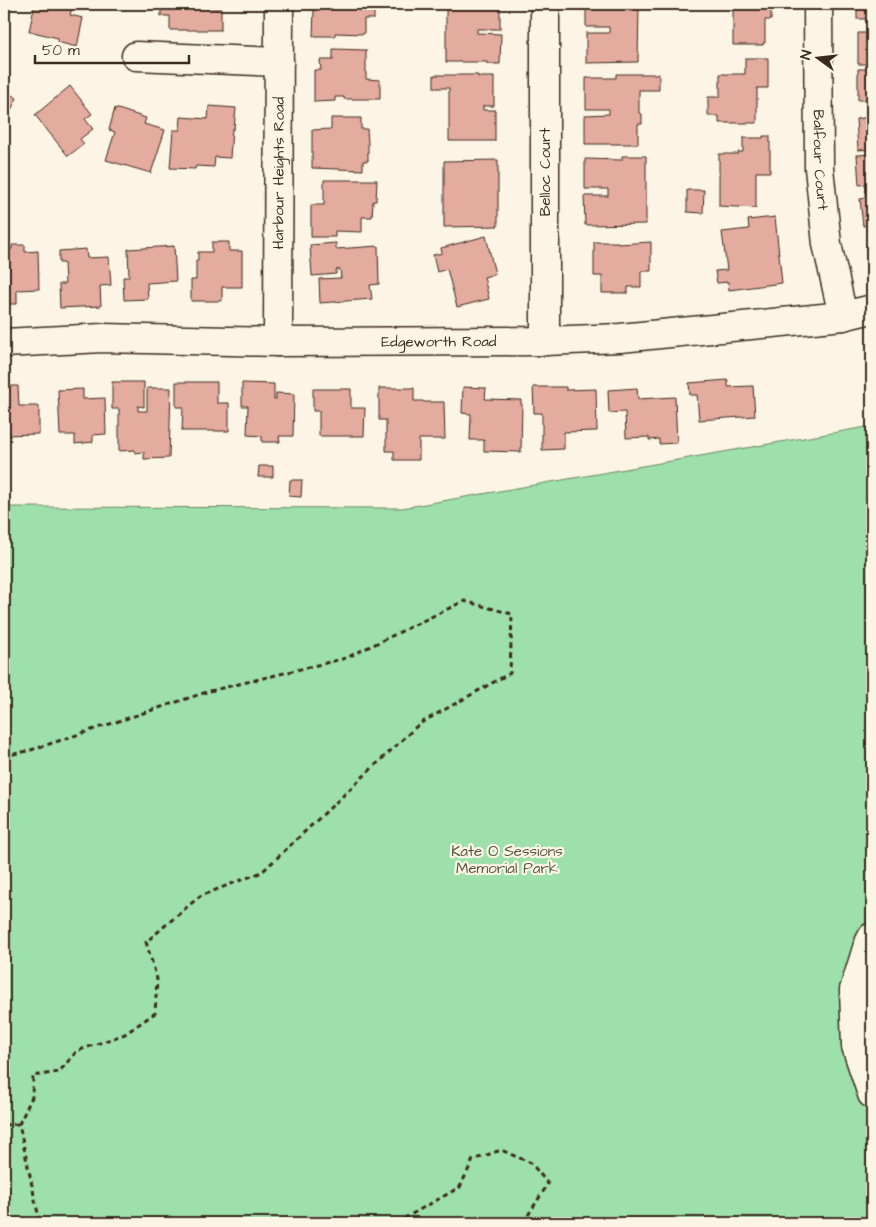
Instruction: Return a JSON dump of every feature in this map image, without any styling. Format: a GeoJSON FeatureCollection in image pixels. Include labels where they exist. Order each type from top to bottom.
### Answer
{"type":"FeatureCollection","features":[{"type":"Feature","properties":{"kind":"street","name":"Harbour Heights Road"},"geometry":{"type":"LineString","coordinates":[[278,342],[279,4]]}},
{"type":"Feature","properties":{"kind":"street","name":"Belloc Court"},"geometry":{"type":"LineString","coordinates":[[545,4],[545,341]]}},
{"type":"Feature","properties":{"kind":"street","name":"Balfour Court"},"geometry":{"type":"LineString","coordinates":[[818,4],[819,168],[827,244],[843,316]]}},
{"type":"Feature","properties":{"kind":"street"},"geometry":{"type":"LineString","coordinates":[[136,56],[278,62]]}},
{"type":"Feature","properties":{"kind":"street","name":"Edgeworth Road"},"geometry":{"type":"LineString","coordinates":[[4,343],[102,338],[278,342],[545,341],[620,338],[843,316],[872,309]]}},
{"type":"Feature","properties":{"kind":"street"},"geometry":{"type":"LineString","coordinates":[[872,938],[854,990],[856,1046],[872,1094]]}},
{"type":"Feature","properties":{"kind":"path"},"geometry":{"type":"LineString","coordinates":[[4,756],[38,748],[210,691],[346,658],[464,601],[512,614],[510,674],[419,724],[262,872],[200,896],[146,942],[157,979],[155,1013],[125,1034],[77,1051],[59,1072],[33,1076],[32,1097],[19,1124],[40,1223]]}},
{"type":"Feature","properties":{"kind":"path"},"geometry":{"type":"LineString","coordinates":[[4,1125],[19,1124]]}},
{"type":"Feature","properties":{"kind":"path"},"geometry":{"type":"LineString","coordinates":[[396,1223],[460,1186],[473,1160],[501,1150],[531,1163],[548,1184],[523,1223]]}},
{"type":"Feature","properties":{"kind":"path"},"geometry":{"type":"LineString","coordinates":[[329,1223],[333,1217],[357,1223]]}},
{"type":"Feature","properties":{"kind":"green space","name":"Kate O Sessions Memorial Park"},"geometry":{"type":"Polygon","coordinates":[[[872,426],[872,1223],[4,1223],[4,507],[402,508],[872,426]]]}},
{"type":"Feature","properties":{"kind":"building"},"geometry":{"type":"Polygon","coordinates":[[[35,4],[73,4],[70,15],[83,18],[77,47],[57,42],[58,38],[29,31],[35,4]]]}},
{"type":"Feature","properties":{"kind":"building"},"geometry":{"type":"Polygon","coordinates":[[[161,4],[199,4],[198,7],[221,7],[221,30],[170,30],[170,16],[161,16],[161,4]]]}},
{"type":"Feature","properties":{"kind":"building"},"geometry":{"type":"Polygon","coordinates":[[[326,4],[374,4],[374,19],[364,19],[364,34],[335,33],[335,36],[313,36],[314,9],[326,9],[326,4]]]}},
{"type":"Feature","properties":{"kind":"building"},"geometry":{"type":"Polygon","coordinates":[[[460,4],[500,4],[500,29],[477,29],[477,33],[501,34],[500,64],[487,64],[487,62],[446,62],[446,6],[460,6],[460,4]]]}},
{"type":"Feature","properties":{"kind":"building"},"geometry":{"type":"Polygon","coordinates":[[[586,4],[627,4],[639,6],[638,62],[586,63],[586,33],[609,33],[609,27],[586,27],[586,4]]]}},
{"type":"Feature","properties":{"kind":"building"},"geometry":{"type":"Polygon","coordinates":[[[733,4],[771,4],[771,20],[765,20],[765,43],[763,45],[733,45],[733,4]]]}},
{"type":"Feature","properties":{"kind":"building"},"geometry":{"type":"Polygon","coordinates":[[[857,4],[872,4],[872,19],[857,19],[857,4]]]}},
{"type":"Feature","properties":{"kind":"building"},"geometry":{"type":"Polygon","coordinates":[[[858,33],[872,34],[872,64],[858,64],[858,33]]]}},
{"type":"Feature","properties":{"kind":"building"},"geometry":{"type":"Polygon","coordinates":[[[333,49],[366,50],[366,79],[380,80],[380,99],[344,99],[344,97],[335,97],[335,101],[314,102],[314,70],[321,70],[320,60],[333,60],[333,49]]]}},
{"type":"Feature","properties":{"kind":"building"},"geometry":{"type":"Polygon","coordinates":[[[745,58],[768,58],[768,88],[757,88],[757,123],[719,123],[719,116],[708,116],[708,97],[720,97],[720,74],[745,74],[745,58]]]}},
{"type":"Feature","properties":{"kind":"building"},"geometry":{"type":"Polygon","coordinates":[[[858,69],[872,69],[871,100],[858,100],[858,69]]]}},
{"type":"Feature","properties":{"kind":"building"},"geometry":{"type":"Polygon","coordinates":[[[616,74],[659,74],[659,90],[639,90],[639,113],[642,114],[642,124],[638,124],[638,144],[585,144],[585,115],[609,114],[609,109],[586,109],[586,78],[616,78],[616,74]]]}},
{"type":"Feature","properties":{"kind":"building"},"geometry":{"type":"Polygon","coordinates":[[[434,75],[494,77],[494,106],[483,106],[483,110],[495,110],[495,141],[449,141],[449,88],[434,88],[434,75]]]}},
{"type":"Feature","properties":{"kind":"building"},"geometry":{"type":"Polygon","coordinates":[[[70,86],[92,114],[85,119],[93,129],[80,139],[84,144],[68,156],[35,115],[70,86]]]}},
{"type":"Feature","properties":{"kind":"building"},"geometry":{"type":"Polygon","coordinates":[[[4,91],[17,98],[4,124],[4,91]]]}},
{"type":"Feature","properties":{"kind":"building"},"geometry":{"type":"Polygon","coordinates":[[[209,106],[236,108],[230,158],[215,157],[214,167],[196,166],[195,169],[170,168],[173,130],[180,130],[181,117],[208,119],[209,106]]]}},
{"type":"Feature","properties":{"kind":"building"},"geometry":{"type":"Polygon","coordinates":[[[115,108],[146,118],[144,124],[165,130],[151,173],[106,160],[115,132],[109,130],[115,108]]]}},
{"type":"Feature","properties":{"kind":"building"},"geometry":{"type":"Polygon","coordinates":[[[870,117],[872,119],[872,149],[858,150],[856,119],[870,117]]]}},
{"type":"Feature","properties":{"kind":"building"},"geometry":{"type":"Polygon","coordinates":[[[331,118],[361,118],[361,129],[367,129],[368,143],[368,161],[363,161],[363,170],[312,168],[312,130],[331,129],[331,118]]]}},
{"type":"Feature","properties":{"kind":"building"},"geometry":{"type":"Polygon","coordinates":[[[763,136],[770,136],[770,172],[756,172],[756,208],[719,206],[719,154],[738,154],[738,152],[743,152],[743,138],[763,138],[763,136]]]}},
{"type":"Feature","properties":{"kind":"building"},"geometry":{"type":"Polygon","coordinates":[[[872,154],[872,184],[859,185],[857,155],[872,154]]]}},
{"type":"Feature","properties":{"kind":"building"},"geometry":{"type":"Polygon","coordinates":[[[622,156],[646,156],[646,224],[585,225],[584,196],[608,196],[608,189],[585,189],[585,159],[622,160],[622,156]]]}},
{"type":"Feature","properties":{"kind":"building"},"geometry":{"type":"Polygon","coordinates":[[[498,160],[498,226],[444,227],[444,161],[498,160]]]}},
{"type":"Feature","properties":{"kind":"building"},"geometry":{"type":"Polygon","coordinates":[[[324,180],[377,180],[376,201],[373,201],[372,217],[362,217],[362,232],[335,231],[335,237],[311,237],[311,205],[324,205],[324,180]]]}},
{"type":"Feature","properties":{"kind":"building"},"geometry":{"type":"Polygon","coordinates":[[[687,190],[704,190],[703,213],[687,212],[687,190]]]}},
{"type":"Feature","properties":{"kind":"building"},"geometry":{"type":"Polygon","coordinates":[[[872,197],[872,224],[863,226],[860,199],[872,197]]]}},
{"type":"Feature","properties":{"kind":"building"},"geometry":{"type":"Polygon","coordinates":[[[775,217],[782,283],[729,290],[728,282],[717,283],[715,271],[727,270],[722,232],[749,229],[748,220],[775,217]]]}},
{"type":"Feature","properties":{"kind":"building"},"geometry":{"type":"Polygon","coordinates":[[[486,236],[495,274],[484,277],[489,299],[457,307],[447,269],[437,272],[433,255],[442,253],[441,248],[486,236]]]}},
{"type":"Feature","properties":{"kind":"building"},"geometry":{"type":"Polygon","coordinates":[[[212,242],[229,242],[229,251],[242,251],[242,287],[222,287],[222,301],[191,301],[191,280],[196,280],[198,252],[212,252],[212,242]]]}},
{"type":"Feature","properties":{"kind":"building"},"geometry":{"type":"Polygon","coordinates":[[[594,242],[618,242],[618,244],[651,242],[651,271],[641,271],[641,287],[628,287],[628,293],[602,293],[602,276],[594,276],[594,242]]]}},
{"type":"Feature","properties":{"kind":"building"},"geometry":{"type":"Polygon","coordinates":[[[336,243],[336,249],[378,246],[379,284],[370,285],[372,299],[320,303],[319,279],[341,278],[340,269],[336,270],[336,274],[312,276],[310,245],[336,243]]]}},
{"type":"Feature","properties":{"kind":"building"},"geometry":{"type":"Polygon","coordinates":[[[12,245],[25,245],[25,252],[38,251],[39,289],[17,290],[17,304],[4,304],[4,252],[5,249],[12,249],[12,245]]]}},
{"type":"Feature","properties":{"kind":"building"},"geometry":{"type":"Polygon","coordinates":[[[174,246],[176,281],[147,283],[148,299],[124,300],[123,277],[129,277],[128,249],[174,246]]]}},
{"type":"Feature","properties":{"kind":"building"},"geometry":{"type":"Polygon","coordinates":[[[86,249],[87,258],[109,257],[111,285],[100,286],[101,306],[60,308],[59,284],[65,284],[64,263],[59,263],[59,251],[86,249]]]}},
{"type":"Feature","properties":{"kind":"building"},"geometry":{"type":"Polygon","coordinates":[[[728,380],[728,387],[753,386],[755,416],[699,420],[697,395],[690,395],[689,383],[728,380]]]}},
{"type":"Feature","properties":{"kind":"building"},"geometry":{"type":"Polygon","coordinates":[[[112,382],[144,382],[144,407],[138,406],[138,411],[147,411],[147,388],[171,388],[169,458],[144,459],[144,452],[135,453],[135,450],[119,451],[119,409],[112,409],[112,382]]]}},
{"type":"Feature","properties":{"kind":"building"},"geometry":{"type":"Polygon","coordinates":[[[176,382],[217,382],[217,403],[229,403],[229,431],[182,431],[183,407],[176,407],[176,382]]]}},
{"type":"Feature","properties":{"kind":"building"},"geometry":{"type":"Polygon","coordinates":[[[242,383],[274,384],[274,399],[276,399],[276,393],[294,394],[293,436],[279,436],[280,442],[262,442],[262,436],[247,435],[248,406],[242,406],[242,383]]]}},
{"type":"Feature","properties":{"kind":"building"},"geometry":{"type":"Polygon","coordinates":[[[4,386],[18,386],[19,406],[39,406],[39,434],[4,435],[4,386]]]}},
{"type":"Feature","properties":{"kind":"building"},"geometry":{"type":"Polygon","coordinates":[[[463,387],[486,388],[485,399],[521,400],[521,452],[484,451],[484,440],[470,440],[471,414],[462,413],[463,387]]]}},
{"type":"Feature","properties":{"kind":"building"},"geometry":{"type":"Polygon","coordinates":[[[533,387],[566,387],[566,390],[596,389],[597,431],[564,432],[564,449],[542,450],[542,413],[534,413],[533,387]]]}},
{"type":"Feature","properties":{"kind":"building"},"geometry":{"type":"Polygon","coordinates":[[[379,388],[414,388],[414,401],[444,402],[445,439],[419,439],[419,460],[394,460],[394,451],[386,451],[386,420],[379,420],[379,388]]]}},
{"type":"Feature","properties":{"kind":"building"},"geometry":{"type":"Polygon","coordinates":[[[637,388],[638,399],[675,397],[677,443],[659,444],[659,439],[649,440],[649,437],[626,438],[625,412],[609,413],[608,390],[637,388]]]}},
{"type":"Feature","properties":{"kind":"building"},"geometry":{"type":"Polygon","coordinates":[[[83,389],[83,399],[105,398],[106,434],[93,435],[93,442],[75,444],[75,435],[60,435],[58,390],[83,389]]]}},
{"type":"Feature","properties":{"kind":"building"},"geometry":{"type":"Polygon","coordinates":[[[313,389],[351,389],[351,408],[365,408],[364,436],[319,436],[319,411],[313,411],[313,389]]]}},
{"type":"Feature","properties":{"kind":"building"},"geometry":{"type":"Polygon","coordinates":[[[259,466],[273,466],[273,477],[258,477],[259,466]]]}},
{"type":"Feature","properties":{"kind":"building"},"geometry":{"type":"Polygon","coordinates":[[[290,480],[302,480],[301,497],[289,496],[290,480]]]}}]}
